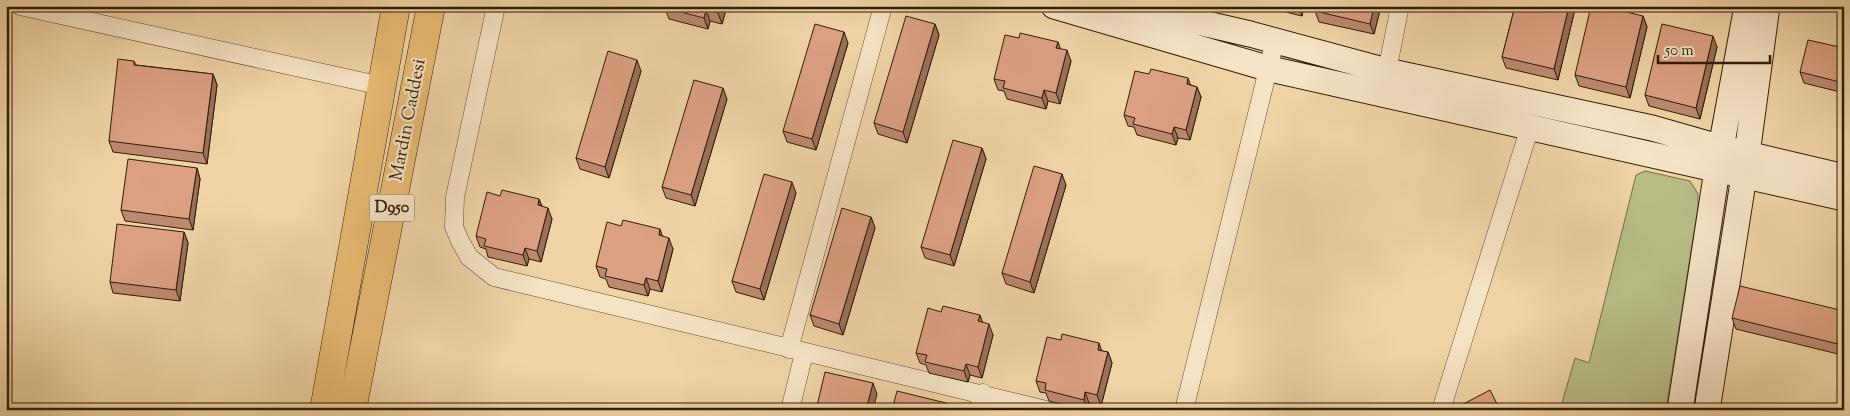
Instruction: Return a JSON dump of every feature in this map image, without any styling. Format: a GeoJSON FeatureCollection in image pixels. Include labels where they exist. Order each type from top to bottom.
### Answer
{"type":"FeatureCollection","features":[{"type":"Feature","properties":{"kind":"highway","name":"Mardin Caddesi"},"geometry":{"type":"LineString","coordinates":[[324,410],[396,6]]}},
{"type":"Feature","properties":{"kind":"highway","name":"Mardin Caddesi"},"geometry":{"type":"LineString","coordinates":[[352,410],[431,6]]}},
{"type":"Feature","properties":{"kind":"street"},"geometry":{"type":"LineString","coordinates":[[20,6],[382,86]]}},
{"type":"Feature","properties":{"kind":"street"},"geometry":{"type":"LineString","coordinates":[[496,6],[455,197],[454,227],[469,257],[494,277],[797,351],[980,401],[1046,410]]}},
{"type":"Feature","properties":{"kind":"street"},"geometry":{"type":"LineString","coordinates":[[790,410],[797,351],[883,6]]}},
{"type":"Feature","properties":{"kind":"street"},"geometry":{"type":"LineString","coordinates":[[1129,6],[1275,41],[1387,71],[1652,128],[1719,159]]}},
{"type":"Feature","properties":{"kind":"street"},"geometry":{"type":"LineString","coordinates":[[1387,71],[1400,6]]}},
{"type":"Feature","properties":{"kind":"street"},"geometry":{"type":"LineString","coordinates":[[1680,410],[1719,159],[1747,6]]}},
{"type":"Feature","properties":{"kind":"street"},"geometry":{"type":"LineString","coordinates":[[1707,410],[1767,6]]}},
{"type":"Feature","properties":{"kind":"street"},"geometry":{"type":"LineString","coordinates":[[1063,7],[1270,69],[1530,127],[1745,164],[1844,177]]}},
{"type":"Feature","properties":{"kind":"street"},"geometry":{"type":"LineString","coordinates":[[1184,410],[1270,69],[1275,41]]}},
{"type":"Feature","properties":{"kind":"street"},"geometry":{"type":"LineString","coordinates":[[1441,410],[1530,127]]}},
{"type":"Feature","properties":{"kind":"street"},"geometry":{"type":"LineString","coordinates":[[1745,164],[1844,198]]}},
{"type":"Feature","properties":{"kind":"green space"},"geometry":{"type":"Polygon","coordinates":[[[1645,171],[1690,181],[1698,194],[1698,207],[1666,410],[1560,410],[1575,358],[1589,363],[1636,175],[1645,171]]]}},
{"type":"Feature","properties":{"kind":"building"},"geometry":{"type":"Polygon","coordinates":[[[666,6],[720,6],[718,13],[706,10],[704,18],[665,8],[666,6]]]}},
{"type":"Feature","properties":{"kind":"building"},"geometry":{"type":"Polygon","coordinates":[[[1316,6],[1374,6],[1370,24],[1315,11],[1316,6]]]}},
{"type":"Feature","properties":{"kind":"building"},"geometry":{"type":"Polygon","coordinates":[[[1515,6],[1569,6],[1554,69],[1502,57],[1515,6]]]}},
{"type":"Feature","properties":{"kind":"building"},"geometry":{"type":"Polygon","coordinates":[[[1591,6],[1601,6],[1643,16],[1626,87],[1575,75],[1591,6]]]}},
{"type":"Feature","properties":{"kind":"building"},"geometry":{"type":"Polygon","coordinates":[[[906,16],[935,24],[903,132],[874,123],[906,16]]]}},
{"type":"Feature","properties":{"kind":"building"},"geometry":{"type":"Polygon","coordinates":[[[815,24],[844,32],[812,139],[783,131],[815,24]]]}},
{"type":"Feature","properties":{"kind":"building"},"geometry":{"type":"Polygon","coordinates":[[[1662,24],[1713,36],[1696,108],[1645,95],[1662,24]]]}},
{"type":"Feature","properties":{"kind":"building"},"geometry":{"type":"Polygon","coordinates":[[[1020,33],[1058,42],[1056,48],[1067,50],[1056,93],[1044,90],[1042,98],[1003,88],[1005,81],[994,79],[1005,35],[1019,38],[1020,33]]]}},
{"type":"Feature","properties":{"kind":"building"},"geometry":{"type":"Polygon","coordinates":[[[1808,40],[1844,48],[1844,83],[1800,72],[1808,40]]]}},
{"type":"Feature","properties":{"kind":"building"},"geometry":{"type":"Polygon","coordinates":[[[608,51],[637,60],[605,167],[576,158],[608,51]]]}},
{"type":"Feature","properties":{"kind":"building"},"geometry":{"type":"Polygon","coordinates":[[[118,59],[134,61],[134,65],[213,74],[203,153],[109,141],[118,59]]]}},
{"type":"Feature","properties":{"kind":"building"},"geometry":{"type":"Polygon","coordinates":[[[1151,69],[1188,78],[1187,84],[1197,87],[1186,130],[1174,127],[1172,134],[1133,124],[1135,118],[1124,115],[1135,71],[1149,74],[1151,69]]]}},
{"type":"Feature","properties":{"kind":"building"},"geometry":{"type":"Polygon","coordinates":[[[694,80],[723,88],[691,195],[662,187],[694,80]]]}},
{"type":"Feature","properties":{"kind":"building"},"geometry":{"type":"Polygon","coordinates":[[[953,140],[982,148],[950,255],[921,247],[953,140]]]}},
{"type":"Feature","properties":{"kind":"building"},"geometry":{"type":"Polygon","coordinates":[[[128,159],[197,168],[189,219],[121,210],[128,159]]]}},
{"type":"Feature","properties":{"kind":"building"},"geometry":{"type":"Polygon","coordinates":[[[1034,166],[1062,174],[1030,282],[1002,273],[1034,166]]]}},
{"type":"Feature","properties":{"kind":"building"},"geometry":{"type":"Polygon","coordinates":[[[764,174],[792,182],[760,289],[732,281],[764,174]]]}},
{"type":"Feature","properties":{"kind":"building"},"geometry":{"type":"Polygon","coordinates":[[[502,190],[539,199],[538,205],[548,208],[537,251],[525,248],[523,255],[484,246],[486,239],[476,236],[487,192],[500,196],[502,190]]]}},
{"type":"Feature","properties":{"kind":"building"},"geometry":{"type":"Polygon","coordinates":[[[842,208],[871,217],[839,324],[810,315],[842,208]]]}},
{"type":"Feature","properties":{"kind":"building"},"geometry":{"type":"Polygon","coordinates":[[[623,220],[660,229],[659,235],[669,238],[658,281],[646,278],[644,285],[605,276],[607,269],[596,266],[607,222],[621,226],[623,220]]]}},
{"type":"Feature","properties":{"kind":"building"},"geometry":{"type":"Polygon","coordinates":[[[117,224],[184,232],[176,290],[110,282],[117,224]]]}},
{"type":"Feature","properties":{"kind":"building"},"geometry":{"type":"Polygon","coordinates":[[[1740,286],[1844,311],[1844,322],[1838,344],[1732,318],[1740,286]]]}},
{"type":"Feature","properties":{"kind":"building"},"geometry":{"type":"Polygon","coordinates":[[[943,306],[980,315],[978,321],[989,324],[978,367],[966,364],[964,371],[925,362],[927,355],[916,353],[928,308],[941,312],[943,306]]]}},
{"type":"Feature","properties":{"kind":"building"},"geometry":{"type":"Polygon","coordinates":[[[1062,334],[1099,343],[1098,350],[1108,352],[1097,395],[1085,392],[1084,400],[1045,390],[1046,383],[1036,381],[1047,337],[1061,340],[1062,334]]]}},
{"type":"Feature","properties":{"kind":"building"},"geometry":{"type":"Polygon","coordinates":[[[825,372],[873,383],[866,410],[816,410],[825,372]]]}},
{"type":"Feature","properties":{"kind":"building"},"geometry":{"type":"Polygon","coordinates":[[[1490,390],[1500,410],[1452,410],[1490,390]]]}},
{"type":"Feature","properties":{"kind":"building"},"geometry":{"type":"Polygon","coordinates":[[[897,391],[946,403],[944,410],[892,410],[897,391]]]}}]}
